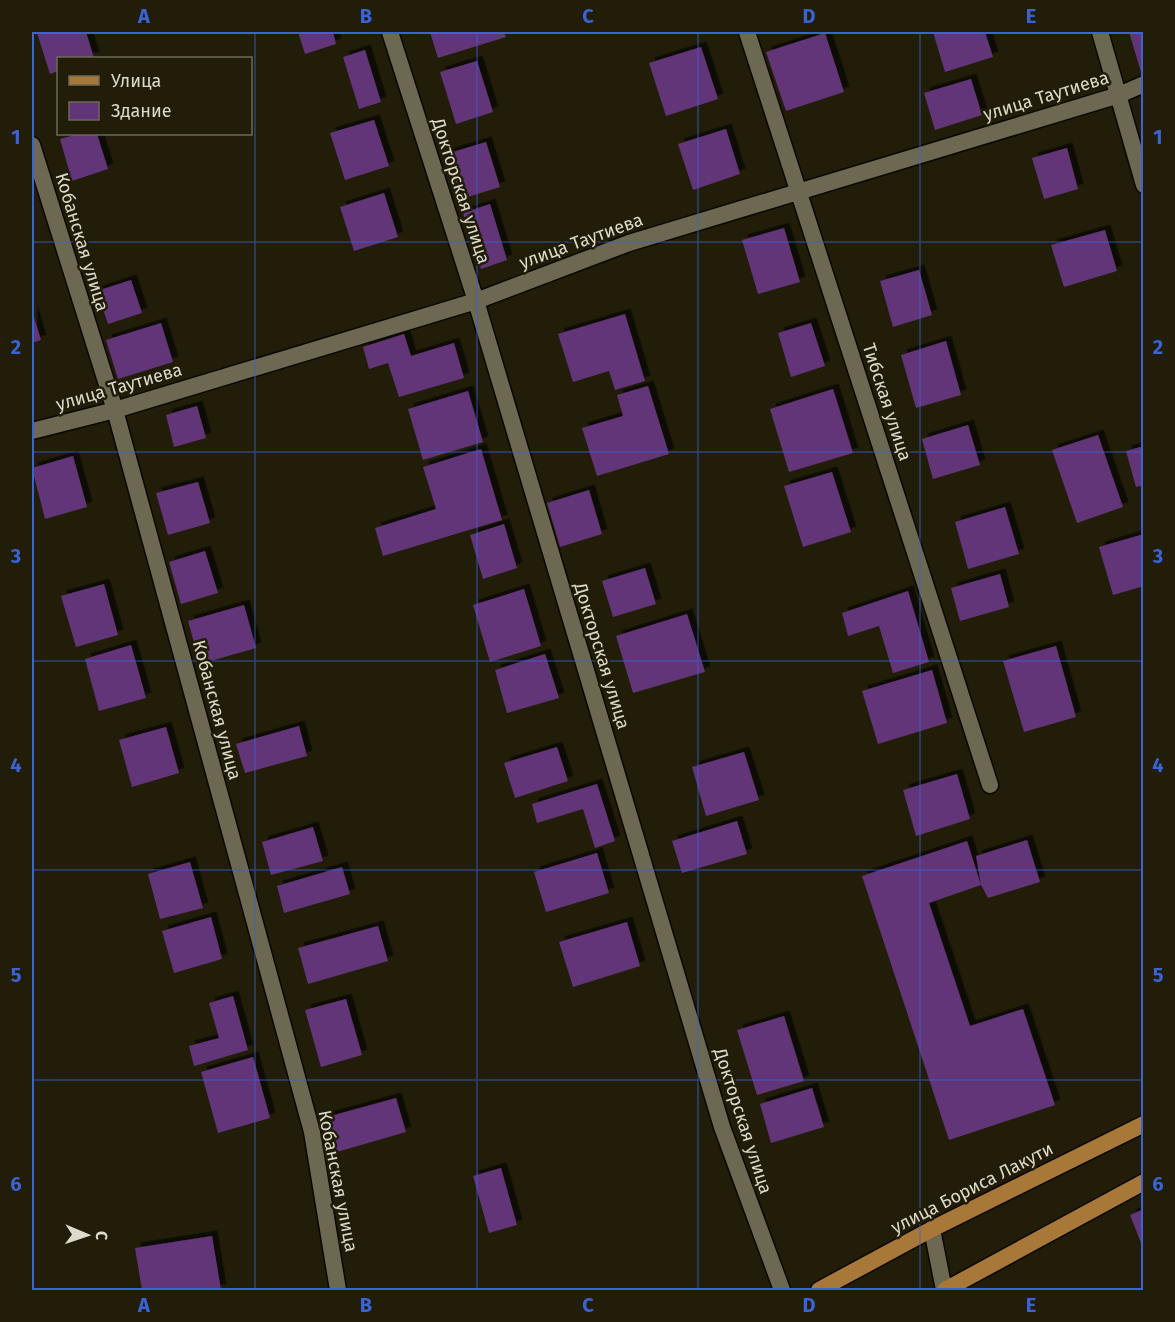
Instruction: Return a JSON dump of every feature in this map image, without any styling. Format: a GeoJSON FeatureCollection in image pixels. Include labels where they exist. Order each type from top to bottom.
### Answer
{"type":"FeatureCollection","features":[{"type":"Feature","properties":{"kind":"main road","name":"улица Бориса Лакути"},"geometry":{"type":"LineString","coordinates":[[819,1290],[932,1229],[1143,1124]]}},
{"type":"Feature","properties":{"kind":"main road"},"geometry":{"type":"LineString","coordinates":[[945,1290],[1143,1182]]}},
{"type":"Feature","properties":{"kind":"street","name":"Докторская улица"},"geometry":{"type":"LineString","coordinates":[[390,32],[476,301],[722,1126],[782,1290]]}},
{"type":"Feature","properties":{"kind":"street","name":"Тибская улица"},"geometry":{"type":"LineString","coordinates":[[747,32],[990,785]]}},
{"type":"Feature","properties":{"kind":"street"},"geometry":{"type":"LineString","coordinates":[[1100,32],[1143,186]]}},
{"type":"Feature","properties":{"kind":"street","name":"улица Таутиева"},"geometry":{"type":"LineString","coordinates":[[32,431],[115,410],[476,301],[629,243],[797,190],[1119,95],[1143,84]]}},
{"type":"Feature","properties":{"kind":"street","name":"Кобанская улица"},"geometry":{"type":"LineString","coordinates":[[32,145],[115,410],[312,1132],[338,1290]]}},
{"type":"Feature","properties":{"kind":"street"},"geometry":{"type":"LineString","coordinates":[[932,1229],[945,1290]]}},
{"type":"Feature","properties":{"kind":"building"},"geometry":{"type":"Polygon","coordinates":[[[32,32],[86,32],[94,57],[57,57],[57,71],[50,74],[37,33],[32,34],[32,32]]]}},
{"type":"Feature","properties":{"kind":"building"},"geometry":{"type":"Polygon","coordinates":[[[298,32],[333,32],[336,44],[305,54],[298,32]]]}},
{"type":"Feature","properties":{"kind":"building"},"geometry":{"type":"Polygon","coordinates":[[[430,32],[504,32],[506,37],[438,58],[430,32]]]}},
{"type":"Feature","properties":{"kind":"building"},"geometry":{"type":"Polygon","coordinates":[[[933,32],[985,32],[993,57],[945,72],[933,32]]]}},
{"type":"Feature","properties":{"kind":"building"},"geometry":{"type":"Polygon","coordinates":[[[1129,32],[1144,32],[1144,71],[1141,72],[1129,32]]]}},
{"type":"Feature","properties":{"kind":"building"},"geometry":{"type":"Polygon","coordinates":[[[825,33],[844,92],[786,111],[766,52],[825,33]]]}},
{"type":"Feature","properties":{"kind":"building"},"geometry":{"type":"Polygon","coordinates":[[[701,47],[718,99],[666,116],[649,63],[701,47]]]}},
{"type":"Feature","properties":{"kind":"building"},"geometry":{"type":"Polygon","coordinates":[[[365,50],[381,102],[359,109],[343,57],[365,50]]]}},
{"type":"Feature","properties":{"kind":"building"},"geometry":{"type":"Polygon","coordinates":[[[477,61],[493,112],[456,124],[440,72],[477,61]]]}},
{"type":"Feature","properties":{"kind":"building"},"geometry":{"type":"Polygon","coordinates":[[[971,79],[982,115],[935,130],[924,93],[971,79]]]}},
{"type":"Feature","properties":{"kind":"building"},"geometry":{"type":"Polygon","coordinates":[[[374,120],[389,166],[345,180],[330,133],[374,120]]]}},
{"type":"Feature","properties":{"kind":"building"},"geometry":{"type":"Polygon","coordinates":[[[726,129],[740,174],[693,190],[678,144],[726,129]]]}},
{"type":"Feature","properties":{"kind":"building"},"geometry":{"type":"Polygon","coordinates":[[[74,135],[97,135],[108,169],[72,181],[60,139],[74,135]]]}},
{"type":"Feature","properties":{"kind":"building"},"geometry":{"type":"Polygon","coordinates":[[[486,142],[500,187],[461,199],[446,154],[486,142]]]}},
{"type":"Feature","properties":{"kind":"building"},"geometry":{"type":"Polygon","coordinates":[[[1067,148],[1078,189],[1044,199],[1032,158],[1067,148]]]}},
{"type":"Feature","properties":{"kind":"building"},"geometry":{"type":"Polygon","coordinates":[[[384,193],[398,237],[354,251],[340,207],[384,193]]]}},
{"type":"Feature","properties":{"kind":"building"},"geometry":{"type":"Polygon","coordinates":[[[490,204],[507,260],[481,269],[463,213],[490,204]]]}},
{"type":"Feature","properties":{"kind":"building"},"geometry":{"type":"Polygon","coordinates":[[[784,228],[800,282],[758,294],[742,240],[784,228]]]}},
{"type":"Feature","properties":{"kind":"building"},"geometry":{"type":"Polygon","coordinates":[[[1105,230],[1117,271],[1064,287],[1051,245],[1105,230]]]}},
{"type":"Feature","properties":{"kind":"building"},"geometry":{"type":"Polygon","coordinates":[[[919,270],[932,315],[893,327],[880,281],[919,270]]]}},
{"type":"Feature","properties":{"kind":"building"},"geometry":{"type":"Polygon","coordinates":[[[131,280],[142,313],[108,324],[97,291],[131,280]]]}},
{"type":"Feature","properties":{"kind":"building"},"geometry":{"type":"Polygon","coordinates":[[[32,311],[41,340],[32,343],[32,311]]]}},
{"type":"Feature","properties":{"kind":"building"},"geometry":{"type":"Polygon","coordinates":[[[625,314],[645,381],[615,390],[609,371],[573,382],[558,334],[625,314]]]}},
{"type":"Feature","properties":{"kind":"building"},"geometry":{"type":"Polygon","coordinates":[[[161,323],[173,362],[118,379],[106,340],[161,323]]]}},
{"type":"Feature","properties":{"kind":"building"},"geometry":{"type":"Polygon","coordinates":[[[811,323],[825,366],[791,377],[778,333],[811,323]]]}},
{"type":"Feature","properties":{"kind":"building"},"geometry":{"type":"Polygon","coordinates":[[[404,334],[411,356],[454,343],[464,378],[399,397],[388,363],[369,369],[363,347],[404,334]]]}},
{"type":"Feature","properties":{"kind":"building"},"geometry":{"type":"Polygon","coordinates":[[[946,341],[961,395],[916,408],[901,355],[946,341]]]}},
{"type":"Feature","properties":{"kind":"building"},"geometry":{"type":"Polygon","coordinates":[[[648,386],[669,454],[597,476],[582,428],[623,416],[617,395],[648,386]]]}},
{"type":"Feature","properties":{"kind":"building"},"geometry":{"type":"Polygon","coordinates":[[[833,389],[853,453],[789,472],[770,409],[833,389]]]}},
{"type":"Feature","properties":{"kind":"building"},"geometry":{"type":"Polygon","coordinates":[[[468,391],[483,442],[423,460],[408,409],[468,391]]]}},
{"type":"Feature","properties":{"kind":"building"},"geometry":{"type":"Polygon","coordinates":[[[197,406],[206,438],[174,447],[166,415],[197,406]]]}},
{"type":"Feature","properties":{"kind":"building"},"geometry":{"type":"Polygon","coordinates":[[[968,425],[980,465],[933,479],[922,439],[968,425]]]}},
{"type":"Feature","properties":{"kind":"building"},"geometry":{"type":"Polygon","coordinates":[[[1098,435],[1123,507],[1077,523],[1052,450],[1098,435]]]}},
{"type":"Feature","properties":{"kind":"building"},"geometry":{"type":"Polygon","coordinates":[[[1144,446],[1144,485],[1136,487],[1126,451],[1144,446]]]}},
{"type":"Feature","properties":{"kind":"building"},"geometry":{"type":"Polygon","coordinates":[[[481,449],[502,520],[383,556],[375,528],[436,509],[423,467],[481,449]]]}},
{"type":"Feature","properties":{"kind":"building"},"geometry":{"type":"Polygon","coordinates":[[[73,456],[87,507],[45,519],[32,468],[73,456]]]}},
{"type":"Feature","properties":{"kind":"building"},"geometry":{"type":"Polygon","coordinates":[[[832,472],[851,532],[803,547],[784,486],[832,472]]]}},
{"type":"Feature","properties":{"kind":"building"},"geometry":{"type":"Polygon","coordinates":[[[198,482],[210,523],[168,535],[156,493],[198,482]]]}},
{"type":"Feature","properties":{"kind":"building"},"geometry":{"type":"Polygon","coordinates":[[[589,490],[602,534],[560,547],[547,503],[589,490]]]}},
{"type":"Feature","properties":{"kind":"building"},"geometry":{"type":"Polygon","coordinates":[[[1005,507],[1019,554],[968,569],[955,522],[1005,507]]]}},
{"type":"Feature","properties":{"kind":"building"},"geometry":{"type":"Polygon","coordinates":[[[504,524],[517,568],[483,579],[470,535],[504,524]]]}},
{"type":"Feature","properties":{"kind":"building"},"geometry":{"type":"Polygon","coordinates":[[[1144,534],[1144,586],[1113,595],[1099,547],[1144,534]]]}},
{"type":"Feature","properties":{"kind":"building"},"geometry":{"type":"Polygon","coordinates":[[[205,551],[218,593],[181,604],[169,562],[205,551]]]}},
{"type":"Feature","properties":{"kind":"building"},"geometry":{"type":"Polygon","coordinates":[[[645,568],[656,604],[613,617],[602,581],[645,568]]]}},
{"type":"Feature","properties":{"kind":"building"},"geometry":{"type":"Polygon","coordinates":[[[1000,574],[1009,607],[960,621],[951,588],[1000,574]]]}},
{"type":"Feature","properties":{"kind":"building"},"geometry":{"type":"Polygon","coordinates":[[[104,584],[118,635],[76,647],[61,596],[104,584]]]}},
{"type":"Feature","properties":{"kind":"building"},"geometry":{"type":"Polygon","coordinates":[[[524,589],[541,646],[490,662],[473,605],[524,589]]]}},
{"type":"Feature","properties":{"kind":"building"},"geometry":{"type":"Polygon","coordinates":[[[908,591],[929,662],[893,673],[879,626],[848,636],[842,613],[908,591]]]}},
{"type":"Feature","properties":{"kind":"building"},"geometry":{"type":"Polygon","coordinates":[[[244,605],[256,648],[200,664],[188,621],[244,605]]]}},
{"type":"Feature","properties":{"kind":"building"},"geometry":{"type":"Polygon","coordinates":[[[687,614],[705,672],[633,693],[616,636],[687,614]]]}},
{"type":"Feature","properties":{"kind":"building"},"geometry":{"type":"Polygon","coordinates":[[[131,645],[146,698],[99,711],[85,659],[131,645]]]}},
{"type":"Feature","properties":{"kind":"building"},"geometry":{"type":"Polygon","coordinates":[[[1056,646],[1076,717],[1024,732],[1003,661],[1056,646]]]}},
{"type":"Feature","properties":{"kind":"building"},"geometry":{"type":"Polygon","coordinates":[[[545,654],[559,698],[507,713],[495,670],[545,654]]]}},
{"type":"Feature","properties":{"kind":"building"},"geometry":{"type":"Polygon","coordinates":[[[932,670],[947,723],[878,744],[862,691],[932,670]]]}},
{"type":"Feature","properties":{"kind":"building"},"geometry":{"type":"Polygon","coordinates":[[[299,726],[307,756],[245,773],[236,744],[299,726]]]}},
{"type":"Feature","properties":{"kind":"building"},"geometry":{"type":"Polygon","coordinates":[[[166,727],[179,773],[132,787],[119,740],[166,727]]]}},
{"type":"Feature","properties":{"kind":"building"},"geometry":{"type":"Polygon","coordinates":[[[557,747],[568,781],[515,798],[504,763],[557,747]]]}},
{"type":"Feature","properties":{"kind":"building"},"geometry":{"type":"Polygon","coordinates":[[[744,752],[759,800],[706,816],[692,767],[744,752]]]}},
{"type":"Feature","properties":{"kind":"building"},"geometry":{"type":"Polygon","coordinates":[[[957,774],[970,819],[916,836],[903,790],[957,774]]]}},
{"type":"Feature","properties":{"kind":"building"},"geometry":{"type":"Polygon","coordinates":[[[597,784],[615,841],[595,848],[583,809],[537,823],[532,804],[597,784]]]}},
{"type":"Feature","properties":{"kind":"building"},"geometry":{"type":"Polygon","coordinates":[[[737,821],[747,854],[682,873],[672,841],[737,821]]]}},
{"type":"Feature","properties":{"kind":"building"},"geometry":{"type":"Polygon","coordinates":[[[313,827],[323,861],[271,875],[262,842],[313,827]]]}},
{"type":"Feature","properties":{"kind":"building"},"geometry":{"type":"Polygon","coordinates":[[[1027,840],[1040,882],[988,898],[981,885],[976,856],[1027,840]]]}},
{"type":"Feature","properties":{"kind":"building"},"geometry":{"type":"Polygon","coordinates":[[[967,841],[981,885],[929,903],[970,1026],[1023,1009],[1055,1105],[949,1140],[862,876],[967,841]]]}},
{"type":"Feature","properties":{"kind":"building"},"geometry":{"type":"Polygon","coordinates":[[[597,853],[609,893],[546,912],[534,872],[597,853]]]}},
{"type":"Feature","properties":{"kind":"building"},"geometry":{"type":"Polygon","coordinates":[[[190,862],[203,908],[160,919],[148,874],[190,862]]]}},
{"type":"Feature","properties":{"kind":"building"},"geometry":{"type":"Polygon","coordinates":[[[342,867],[350,894],[284,913],[277,886],[342,867]]]}},
{"type":"Feature","properties":{"kind":"building"},"geometry":{"type":"Polygon","coordinates":[[[211,917],[222,959],[174,973],[162,931],[211,917]]]}},
{"type":"Feature","properties":{"kind":"building"},"geometry":{"type":"Polygon","coordinates":[[[627,922],[640,966],[573,987],[559,942],[627,922]]]}},
{"type":"Feature","properties":{"kind":"building"},"geometry":{"type":"Polygon","coordinates":[[[378,926],[388,961],[308,984],[298,948],[378,926]]]}},
{"type":"Feature","properties":{"kind":"building"},"geometry":{"type":"Polygon","coordinates":[[[233,996],[248,1050],[194,1066],[189,1046],[219,1038],[209,1003],[233,996]]]}},
{"type":"Feature","properties":{"kind":"building"},"geometry":{"type":"Polygon","coordinates":[[[346,999],[362,1055],[321,1067],[305,1010],[346,999]]]}},
{"type":"Feature","properties":{"kind":"building"},"geometry":{"type":"Polygon","coordinates":[[[784,1016],[804,1081],[757,1095],[737,1030],[784,1016]]]}},
{"type":"Feature","properties":{"kind":"building"},"geometry":{"type":"Polygon","coordinates":[[[253,1057],[270,1118],[218,1133],[201,1072],[253,1057]]]}},
{"type":"Feature","properties":{"kind":"building"},"geometry":{"type":"Polygon","coordinates":[[[812,1088],[824,1127],[771,1143],[760,1104],[812,1088]]]}},
{"type":"Feature","properties":{"kind":"building"},"geometry":{"type":"Polygon","coordinates":[[[396,1098],[406,1132],[337,1152],[327,1117],[396,1098]]]}},
{"type":"Feature","properties":{"kind":"building"},"geometry":{"type":"Polygon","coordinates":[[[501,1168],[517,1225],[489,1233],[473,1176],[501,1168]]]}},
{"type":"Feature","properties":{"kind":"building"},"geometry":{"type":"Polygon","coordinates":[[[1144,1209],[1144,1248],[1143,1248],[1130,1215],[1144,1209]]]}},
{"type":"Feature","properties":{"kind":"building"},"geometry":{"type":"Polygon","coordinates":[[[212,1236],[221,1290],[142,1290],[135,1248],[212,1236]]]}}]}
